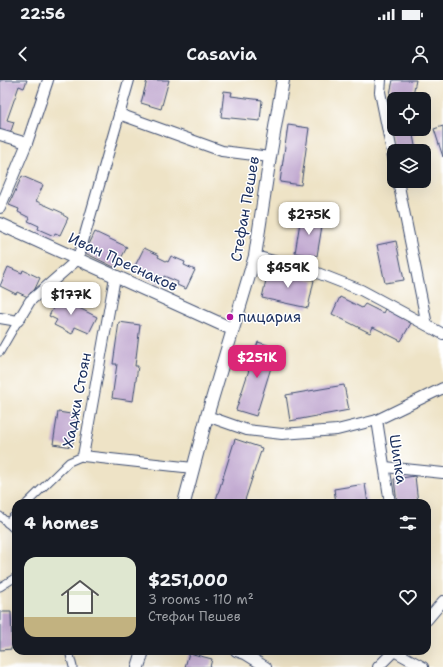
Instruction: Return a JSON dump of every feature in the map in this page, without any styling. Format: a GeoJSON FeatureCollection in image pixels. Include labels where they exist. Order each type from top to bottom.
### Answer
{"type":"FeatureCollection","features":[{"type":"Feature","properties":{"kind":"street"},"geometry":{"type":"LineString","coordinates":[[0,208],[27,143],[48,80]]}},
{"type":"Feature","properties":{"kind":"street"},"geometry":{"type":"LineString","coordinates":[[0,352],[30,301],[78,259],[129,80]]}},
{"type":"Feature","properties":{"kind":"street","name":"Стефан Пешев"},"geometry":{"type":"LineString","coordinates":[[185,499],[232,329],[255,256],[283,80]]}},
{"type":"Feature","properties":{"kind":"street"},"geometry":{"type":"LineString","coordinates":[[381,80],[380,92],[390,144]]}},
{"type":"Feature","properties":{"kind":"street"},"geometry":{"type":"LineString","coordinates":[[119,114],[222,151],[270,157]]}},
{"type":"Feature","properties":{"kind":"street"},"geometry":{"type":"LineString","coordinates":[[0,135],[27,143]]}},
{"type":"Feature","properties":{"kind":"street"},"geometry":{"type":"LineString","coordinates":[[399,188],[427,326]]}},
{"type":"Feature","properties":{"kind":"street","name":"Иван Преснаков"},"geometry":{"type":"LineString","coordinates":[[0,224],[232,329]]}},
{"type":"Feature","properties":{"kind":"street"},"geometry":{"type":"LineString","coordinates":[[255,256],[315,272],[361,290],[443,334]]}},
{"type":"Feature","properties":{"kind":"street","name":"Хаджи Стоян"},"geometry":{"type":"LineString","coordinates":[[31,499],[68,462],[84,456],[115,277]]}},
{"type":"Feature","properties":{"kind":"street"},"geometry":{"type":"LineString","coordinates":[[0,318],[18,320]]}},
{"type":"Feature","properties":{"kind":"street"},"geometry":{"type":"LineString","coordinates":[[207,416],[247,430],[282,434],[337,430],[377,420],[443,388]]}},
{"type":"Feature","properties":{"kind":"street","name":"Шипка"},"geometry":{"type":"LineString","coordinates":[[377,420],[389,499]]}},
{"type":"Feature","properties":{"kind":"street"},"geometry":{"type":"LineString","coordinates":[[84,456],[193,468]]}},
{"type":"Feature","properties":{"kind":"street"},"geometry":{"type":"LineString","coordinates":[[385,467],[443,473]]}},
{"type":"Feature","properties":{"kind":"street"},"geometry":{"type":"LineString","coordinates":[[0,516],[12,527]]}},
{"type":"Feature","properties":{"kind":"street"},"geometry":{"type":"LineString","coordinates":[[7,522],[12,518]]}},
{"type":"Feature","properties":{"kind":"street"},"geometry":{"type":"LineString","coordinates":[[0,587],[12,579]]}},
{"type":"Feature","properties":{"kind":"street"},"geometry":{"type":"LineString","coordinates":[[431,613],[443,601]]}},
{"type":"Feature","properties":{"kind":"street"},"geometry":{"type":"LineString","coordinates":[[70,655],[72,667]]}},
{"type":"Feature","properties":{"kind":"street"},"geometry":{"type":"LineString","coordinates":[[138,667],[142,655]]}},
{"type":"Feature","properties":{"kind":"street"},"geometry":{"type":"LineString","coordinates":[[248,655],[266,667]]}},
{"type":"Feature","properties":{"kind":"street"},"geometry":{"type":"LineString","coordinates":[[378,667],[390,655]]}},
{"type":"Feature","properties":{"kind":"street"},"geometry":{"type":"LineString","coordinates":[[401,655],[423,667]]}},
{"type":"Feature","properties":{"kind":"building"},"geometry":{"type":"Polygon","coordinates":[[[0,80],[27,80],[24,88],[19,86],[7,120],[14,122],[10,134],[0,131],[0,80]]]}},
{"type":"Feature","properties":{"kind":"building"},"geometry":{"type":"Polygon","coordinates":[[[147,80],[169,80],[161,109],[141,103],[147,80]]]}},
{"type":"Feature","properties":{"kind":"building"},"geometry":{"type":"Polygon","coordinates":[[[393,80],[416,80],[413,92],[390,92],[393,80]]]}},
{"type":"Feature","properties":{"kind":"building"},"geometry":{"type":"Polygon","coordinates":[[[224,91],[232,92],[231,96],[262,100],[260,121],[221,117],[224,91]]]}},
{"type":"Feature","properties":{"kind":"building"},"geometry":{"type":"Polygon","coordinates":[[[288,125],[309,128],[301,185],[280,182],[288,125]]]}},
{"type":"Feature","properties":{"kind":"building"},"geometry":{"type":"Polygon","coordinates":[[[443,126],[443,157],[434,129],[443,126]]]}},
{"type":"Feature","properties":{"kind":"building"},"geometry":{"type":"Polygon","coordinates":[[[391,136],[413,136],[415,144],[393,144],[391,136]]]}},
{"type":"Feature","properties":{"kind":"building"},"geometry":{"type":"Polygon","coordinates":[[[22,176],[43,185],[36,201],[63,213],[63,215],[68,218],[60,235],[55,233],[54,236],[38,229],[39,226],[28,221],[30,218],[18,212],[19,209],[9,205],[22,176]]]}},
{"type":"Feature","properties":{"kind":"building"},"geometry":{"type":"Polygon","coordinates":[[[301,216],[323,220],[317,256],[295,253],[301,216]]]}},
{"type":"Feature","properties":{"kind":"building"},"geometry":{"type":"Polygon","coordinates":[[[95,232],[127,247],[116,268],[85,253],[95,232]]]}},
{"type":"Feature","properties":{"kind":"building"},"geometry":{"type":"Polygon","coordinates":[[[396,241],[404,280],[385,283],[377,245],[396,241]]]}},
{"type":"Feature","properties":{"kind":"building"},"geometry":{"type":"Polygon","coordinates":[[[144,248],[159,255],[158,257],[168,262],[171,256],[185,262],[184,265],[195,270],[186,289],[177,285],[178,282],[164,276],[160,285],[146,278],[147,276],[133,270],[144,248]]]}},
{"type":"Feature","properties":{"kind":"building"},"geometry":{"type":"Polygon","coordinates":[[[8,267],[22,273],[23,270],[40,278],[33,293],[31,292],[28,297],[17,292],[16,294],[0,286],[8,267]]]}},
{"type":"Feature","properties":{"kind":"building"},"geometry":{"type":"Polygon","coordinates":[[[268,271],[314,280],[308,308],[262,298],[268,271]]]}},
{"type":"Feature","properties":{"kind":"building"},"geometry":{"type":"Polygon","coordinates":[[[60,294],[73,301],[71,304],[97,317],[89,333],[75,327],[72,334],[54,325],[57,320],[49,316],[60,294]]]}},
{"type":"Feature","properties":{"kind":"building"},"geometry":{"type":"Polygon","coordinates":[[[340,297],[362,308],[365,304],[383,313],[385,309],[411,323],[401,341],[373,327],[370,333],[332,314],[340,297]]]}},
{"type":"Feature","properties":{"kind":"building"},"geometry":{"type":"Polygon","coordinates":[[[119,322],[140,325],[135,366],[138,366],[133,401],[112,398],[117,364],[113,364],[119,322]]]}},
{"type":"Feature","properties":{"kind":"building"},"geometry":{"type":"Polygon","coordinates":[[[258,342],[277,348],[256,416],[236,410],[258,342]]]}},
{"type":"Feature","properties":{"kind":"building"},"geometry":{"type":"Polygon","coordinates":[[[344,385],[349,410],[290,421],[286,395],[344,385]]]}},
{"type":"Feature","properties":{"kind":"building"},"geometry":{"type":"Polygon","coordinates":[[[58,412],[77,415],[72,447],[53,444],[58,412]]]}},
{"type":"Feature","properties":{"kind":"building"},"geometry":{"type":"Polygon","coordinates":[[[235,439],[262,448],[245,499],[216,499],[235,439]]]}},
{"type":"Feature","properties":{"kind":"building"},"geometry":{"type":"Polygon","coordinates":[[[415,476],[418,499],[396,499],[394,479],[415,476]]]}},
{"type":"Feature","properties":{"kind":"building"},"geometry":{"type":"Polygon","coordinates":[[[365,484],[367,499],[335,499],[334,489],[365,484]]]}},
{"type":"Feature","properties":{"kind":"building"},"geometry":{"type":"Polygon","coordinates":[[[0,612],[11,612],[12,649],[0,650],[0,612]]]}},
{"type":"Feature","properties":{"kind":"building"},"geometry":{"type":"Polygon","coordinates":[[[188,655],[197,655],[212,659],[210,667],[185,667],[188,655]]]}},
{"type":"Feature","properties":{"kind":"place","name":"пицария"},"geometry":{"type":"Point","coordinates":[230,317]}}]}
